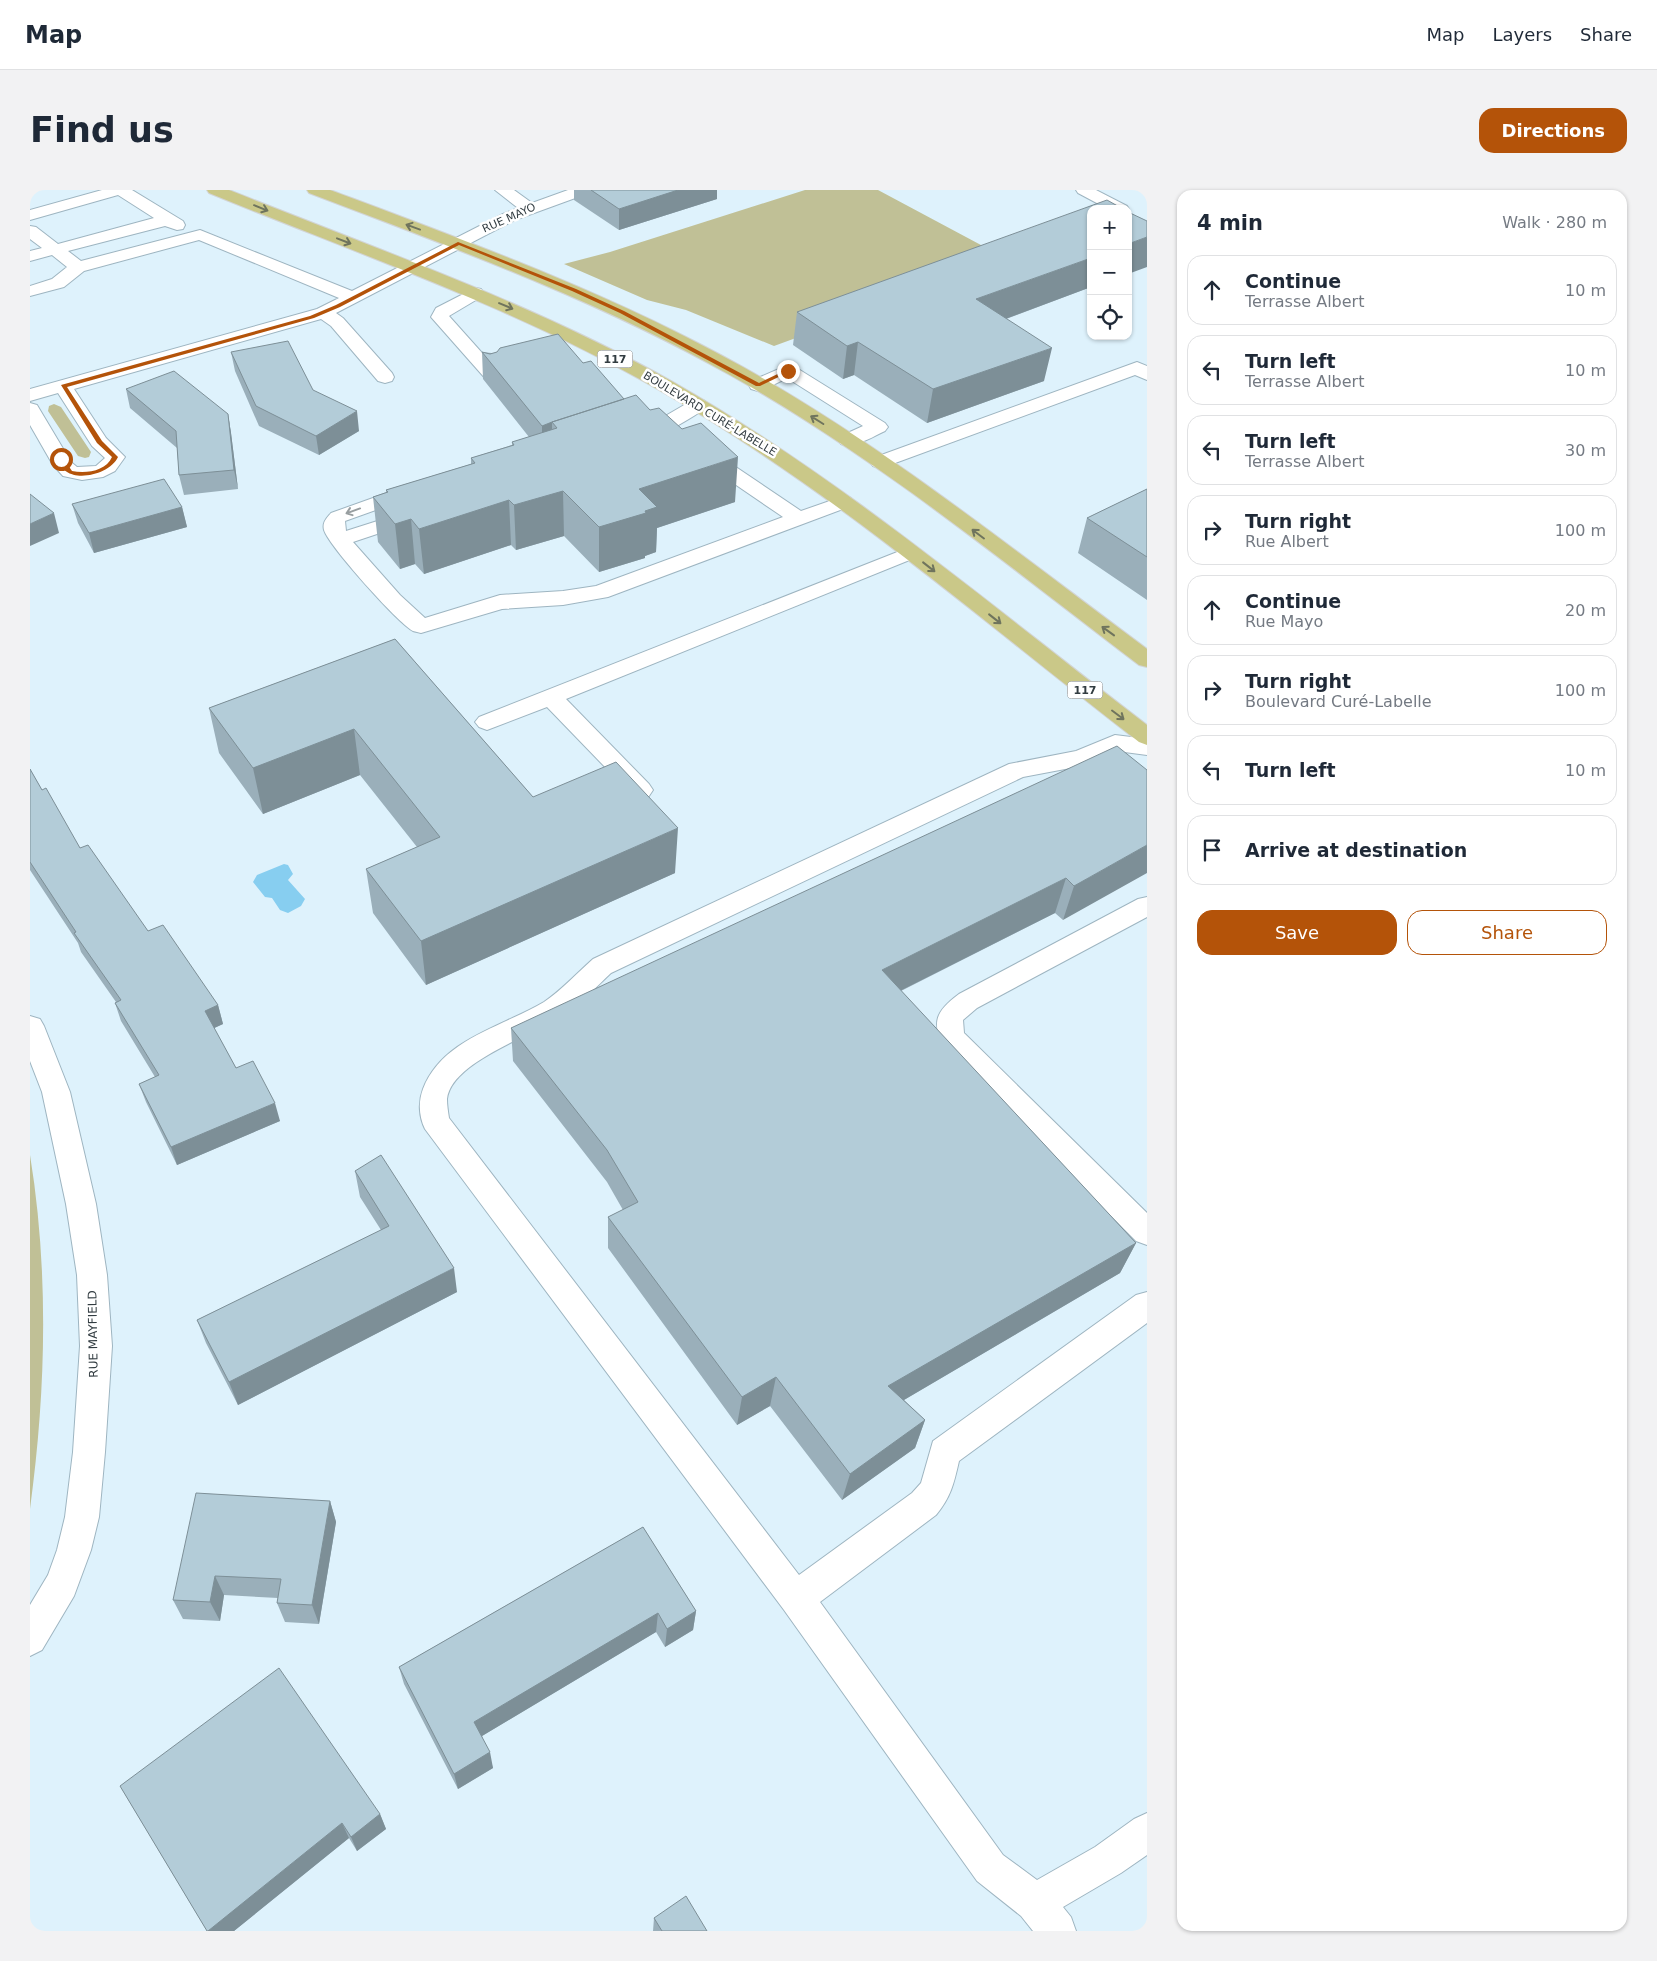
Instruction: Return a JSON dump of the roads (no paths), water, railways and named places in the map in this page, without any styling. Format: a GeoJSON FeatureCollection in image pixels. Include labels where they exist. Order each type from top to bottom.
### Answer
{"type":"FeatureCollection","features":[{"type":"Feature","properties":{"kind":"main road","name":"BOULEVARD CURÉ-LABELLE"},"geometry":{"type":"LineString","coordinates":[[215,190],[475,293],[591,346],[698,405],[770,449],[844,502],[1147,737]]}},
{"type":"Feature","properties":{"kind":"main road"},"geometry":{"type":"LineString","coordinates":[[315,190],[458,243],[574,290],[622,312],[758,385],[848,440],[880,462],[1147,660]]}},
{"type":"Feature","properties":{"kind":"street"},"geometry":{"type":"LineString","coordinates":[[30,214],[121,190],[167,220],[354,298]]}},
{"type":"Feature","properties":{"kind":"street"},"geometry":{"type":"LineString","coordinates":[[502,190],[529,208]]}},
{"type":"Feature","properties":{"kind":"street","name":"RUE MAYO"},"geometry":{"type":"LineString","coordinates":[[30,395],[323,313],[412,268],[498,221],[529,208],[583,190]]}},
{"type":"Feature","properties":{"kind":"street"},"geometry":{"type":"LineString","coordinates":[[1084,190],[1114,205]]}},
{"type":"Feature","properties":{"kind":"street"},"geometry":{"type":"LineString","coordinates":[[30,256],[167,220]]}},
{"type":"Feature","properties":{"kind":"street"},"geometry":{"type":"LineString","coordinates":[[30,231],[78,267]]}},
{"type":"Feature","properties":{"kind":"street"},"geometry":{"type":"LineString","coordinates":[[30,291],[58,283],[78,267],[200,235]]}},
{"type":"Feature","properties":{"kind":"street"},"geometry":{"type":"LineString","coordinates":[[475,293],[442,312],[440,317],[491,373]]}},
{"type":"Feature","properties":{"kind":"street"},"geometry":{"type":"LineString","coordinates":[[323,313],[337,322],[385,377]]}},
{"type":"Feature","properties":{"kind":"street"},"geometry":{"type":"LineString","coordinates":[[758,385],[781,367],[878,427],[848,440]]}},
{"type":"Feature","properties":{"kind":"street"},"geometry":{"type":"LineString","coordinates":[[880,462],[1137,368],[1147,374]]}},
{"type":"Feature","properties":{"kind":"street"},"geometry":{"type":"LineString","coordinates":[[30,409],[63,465],[70,472],[88,474],[109,466],[115,457],[99,442],[63,386]]}},
{"type":"Feature","properties":{"kind":"street"},"geometry":{"type":"LineString","coordinates":[[677,437],[698,405]]}},
{"type":"Feature","properties":{"kind":"street"},"geometry":{"type":"LineString","coordinates":[[619,436],[640,430],[677,437],[799,519]]}},
{"type":"Feature","properties":{"kind":"street"},"geometry":{"type":"LineString","coordinates":[[429,485],[338,517],[334,522],[334,529],[340,540],[392,600],[421,626],[500,602],[563,598],[600,592],[844,502]]}},
{"type":"Feature","properties":{"kind":"street"},"geometry":{"type":"LineString","coordinates":[[340,540],[432,509]]}},
{"type":"Feature","properties":{"kind":"street"},"geometry":{"type":"LineString","coordinates":[[487,722],[910,553]]}},
{"type":"Feature","properties":{"kind":"street"},"geometry":{"type":"LineString","coordinates":[[550,696],[653,803]]}},
{"type":"Feature","properties":{"kind":"street"},"geometry":{"type":"LineString","coordinates":[[1147,747],[1115,743],[1081,758],[1017,770],[602,966],[555,1007],[478,1047],[457,1061],[442,1076],[433,1092],[431,1107],[435,1120],[796,1598],[990,1868],[1046,1916],[1108,1860],[1147,1832]]}},
{"type":"Feature","properties":{"kind":"street"},"geometry":{"type":"LineString","coordinates":[[1147,906],[968,1001],[952,1016],[949,1023],[949,1031],[954,1040],[1147,1232]]}},
{"type":"Feature","properties":{"kind":"street","name":"RUE MAYFIELD"},"geometry":{"type":"LineString","coordinates":[[30,1026],[56,1092],[79,1195],[92,1275],[96,1346],[90,1452],[82,1517],[74,1550],[62,1584],[30,1638]]}},
{"type":"Feature","properties":{"kind":"street"},"geometry":{"type":"LineString","coordinates":[[796,1598],[924,1504],[936,1491],[945,1452],[1146,1307]]}},
{"type":"Feature","properties":{"kind":"water"},"geometry":{"type":"Polygon","coordinates":[[[284,864],[288,865],[293,874],[288,880],[305,899],[301,906],[288,913],[280,910],[272,898],[265,897],[253,882],[257,875],[284,864]]]}}]}
